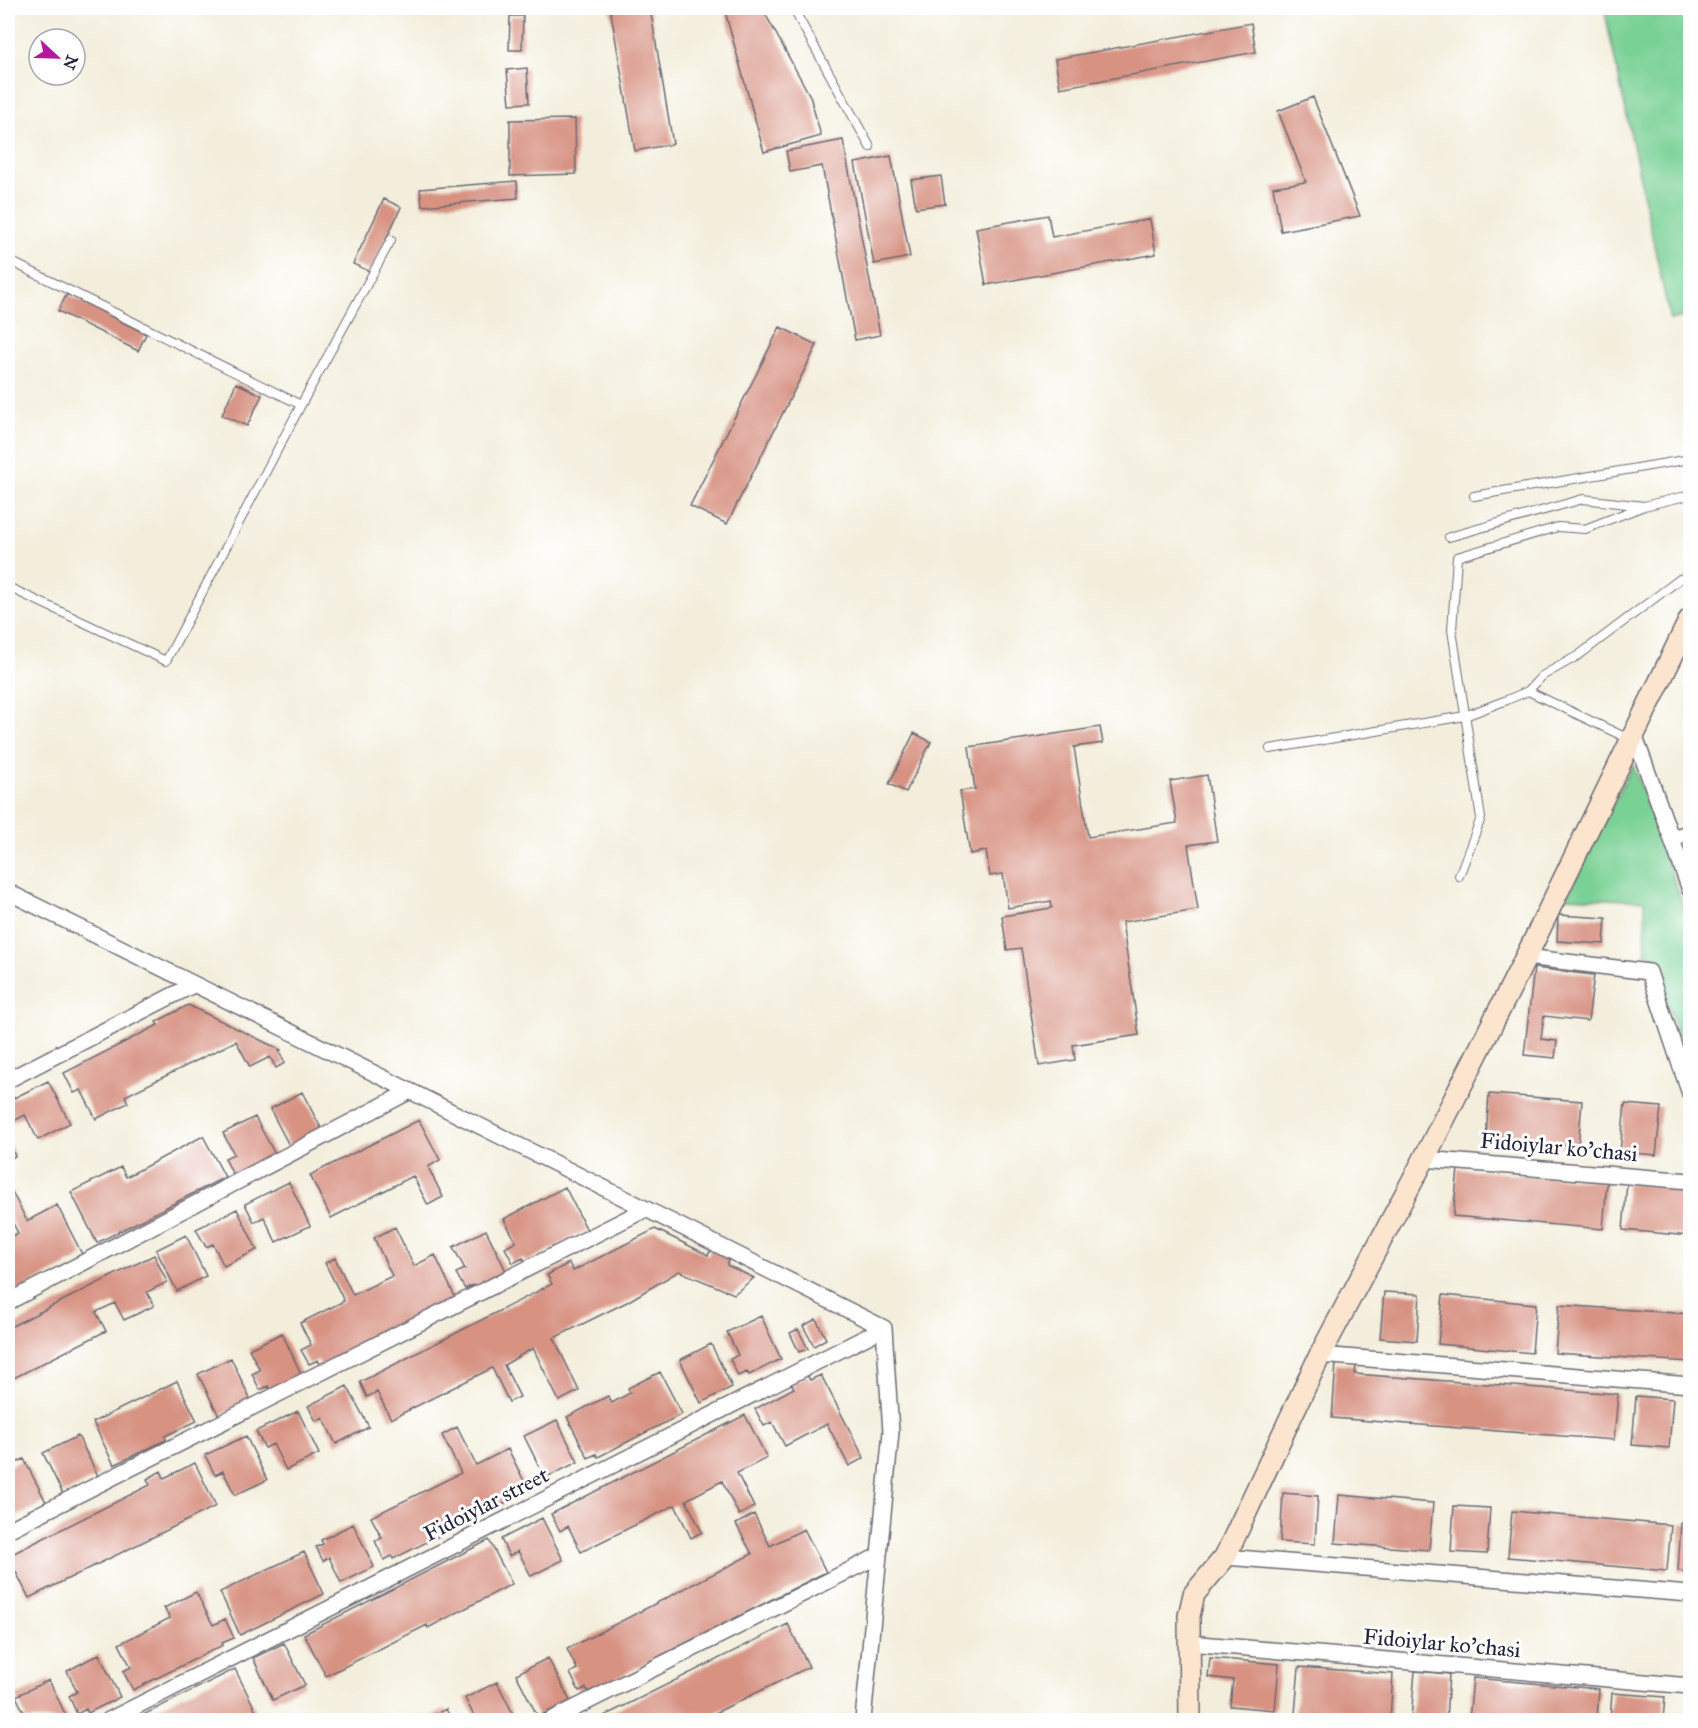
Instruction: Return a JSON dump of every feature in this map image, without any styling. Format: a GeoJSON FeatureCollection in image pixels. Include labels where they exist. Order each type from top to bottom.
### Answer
{"type":"FeatureCollection","features":[{"type":"Feature","properties":{"kind":"street"},"geometry":{"type":"LineString","coordinates":[[1190,1720],[1189,1616],[1194,1593],[1225,1557],[1320,1355],[1424,1159],[1526,957],[1690,619]]}},
{"type":"Feature","properties":{"kind":"street"},"geometry":{"type":"LineString","coordinates":[[1632,737],[1673,838],[1690,890]]}},
{"type":"Feature","properties":{"kind":"street"},"geometry":{"type":"LineString","coordinates":[[1673,838],[1690,832]]}},
{"type":"Feature","properties":{"kind":"street"},"geometry":{"type":"LineString","coordinates":[[8,892],[884,1328],[891,1432],[863,1720]]}},
{"type":"Feature","properties":{"kind":"street"},"geometry":{"type":"LineString","coordinates":[[1526,957],[1649,972],[1690,1094]]}},
{"type":"Feature","properties":{"kind":"street"},"geometry":{"type":"LineString","coordinates":[[8,1080],[193,985]]}},
{"type":"Feature","properties":{"kind":"street"},"geometry":{"type":"LineString","coordinates":[[8,1302],[410,1091]]}},
{"type":"Feature","properties":{"kind":"street","name":"Fidoiylar ko'chasi"},"geometry":{"type":"LineString","coordinates":[[1424,1159],[1690,1180]]}},
{"type":"Feature","properties":{"kind":"street"},"geometry":{"type":"LineString","coordinates":[[8,1530],[646,1209]]}},
{"type":"Feature","properties":{"kind":"street","name":"Fidoiylar street"},"geometry":{"type":"LineString","coordinates":[[109,1720],[884,1328]]}},
{"type":"Feature","properties":{"kind":"street"},"geometry":{"type":"LineString","coordinates":[[1320,1355],[1690,1385]]}},
{"type":"Feature","properties":{"kind":"street"},"geometry":{"type":"LineString","coordinates":[[551,1720],[878,1556]]}},
{"type":"Feature","properties":{"kind":"street"},"geometry":{"type":"LineString","coordinates":[[1225,1557],[1690,1594]]}},
{"type":"Feature","properties":{"kind":"street","name":"Fidoiylar ko'chasi"},"geometry":{"type":"LineString","coordinates":[[1189,1643],[1690,1686]]}},
{"type":"Feature","properties":{"kind":"lane"},"geometry":{"type":"LineString","coordinates":[[793,8],[870,147]]}},
{"type":"Feature","properties":{"kind":"lane"},"geometry":{"type":"LineString","coordinates":[[8,587],[166,661],[391,240]]}},
{"type":"Feature","properties":{"kind":"lane"},"geometry":{"type":"LineString","coordinates":[[8,260],[301,405]]}},
{"type":"Feature","properties":{"kind":"lane"},"geometry":{"type":"LineString","coordinates":[[1474,496],[1690,459]]}},
{"type":"Feature","properties":{"kind":"lane"},"geometry":{"type":"LineString","coordinates":[[1459,876],[1481,818],[1452,630],[1457,557],[1558,527],[1585,529],[1644,506],[1690,495]]}},
{"type":"Feature","properties":{"kind":"lane"},"geometry":{"type":"LineString","coordinates":[[1449,537],[1583,499],[1644,506]]}},
{"type":"Feature","properties":{"kind":"lane"},"geometry":{"type":"LineString","coordinates":[[1270,749],[1465,716],[1528,690],[1542,676],[1579,655],[1680,579],[1690,577]]}},
{"type":"Feature","properties":{"kind":"lane"},"geometry":{"type":"LineString","coordinates":[[1528,690],[1632,737]]}},
{"type":"Feature","properties":{"kind":"green space"},"geometry":{"type":"Polygon","coordinates":[[[1604,8],[1690,8],[1690,315],[1670,320],[1604,8]]]}},
{"type":"Feature","properties":{"kind":"green space"},"geometry":{"type":"Polygon","coordinates":[[[1633,764],[1690,925],[1690,1071],[1654,965],[1646,965],[1645,901],[1567,897],[1633,764]]]}},
{"type":"Feature","properties":{"kind":"building"},"geometry":{"type":"Polygon","coordinates":[[[610,8],[650,8],[673,144],[635,151],[610,8]]]}},
{"type":"Feature","properties":{"kind":"building"},"geometry":{"type":"Polygon","coordinates":[[[724,8],[762,8],[810,96],[821,136],[764,152],[724,8]]]}},
{"type":"Feature","properties":{"kind":"building"},"geometry":{"type":"Polygon","coordinates":[[[510,16],[523,16],[522,50],[509,50],[510,16]]]}},
{"type":"Feature","properties":{"kind":"building"},"geometry":{"type":"Polygon","coordinates":[[[1251,23],[1256,52],[1060,88],[1055,59],[1251,23]]]}},
{"type":"Feature","properties":{"kind":"building"},"geometry":{"type":"Polygon","coordinates":[[[527,68],[529,103],[510,104],[507,70],[527,68]]]}},
{"type":"Feature","properties":{"kind":"building"},"geometry":{"type":"Polygon","coordinates":[[[1313,97],[1360,216],[1281,231],[1273,187],[1306,182],[1278,111],[1313,97]]]}},
{"type":"Feature","properties":{"kind":"building"},"geometry":{"type":"Polygon","coordinates":[[[575,119],[576,174],[510,176],[510,120],[575,119]]]}},
{"type":"Feature","properties":{"kind":"building"},"geometry":{"type":"Polygon","coordinates":[[[843,140],[880,335],[855,340],[822,166],[790,172],[786,151],[843,140]]]}},
{"type":"Feature","properties":{"kind":"building"},"geometry":{"type":"Polygon","coordinates":[[[891,156],[910,257],[874,264],[855,163],[891,156]]]}},
{"type":"Feature","properties":{"kind":"building"},"geometry":{"type":"Polygon","coordinates":[[[941,176],[945,204],[916,208],[911,180],[941,176]]]}},
{"type":"Feature","properties":{"kind":"building"},"geometry":{"type":"Polygon","coordinates":[[[517,181],[518,198],[422,206],[420,189],[517,181]]]}},
{"type":"Feature","properties":{"kind":"building"},"geometry":{"type":"Polygon","coordinates":[[[384,199],[401,207],[371,272],[353,264],[384,199]]]}},
{"type":"Feature","properties":{"kind":"building"},"geometry":{"type":"Polygon","coordinates":[[[1048,215],[1052,237],[1150,219],[1156,254],[986,285],[976,228],[1048,215]]]}},
{"type":"Feature","properties":{"kind":"building"},"geometry":{"type":"Polygon","coordinates":[[[67,294],[146,334],[138,351],[58,311],[67,294]]]}},
{"type":"Feature","properties":{"kind":"building"},"geometry":{"type":"Polygon","coordinates":[[[780,327],[817,345],[727,524],[690,506],[780,327]]]}},
{"type":"Feature","properties":{"kind":"building"},"geometry":{"type":"Polygon","coordinates":[[[236,383],[262,395],[247,426],[222,415],[236,383]]]}},
{"type":"Feature","properties":{"kind":"building"},"geometry":{"type":"Polygon","coordinates":[[[1100,727],[1103,743],[1074,747],[1088,837],[1177,823],[1170,781],[1207,775],[1217,841],[1188,845],[1198,910],[1122,922],[1139,1035],[1073,1045],[1075,1060],[1039,1066],[1021,948],[1007,950],[1002,916],[1052,908],[1051,901],[1008,908],[1003,874],[990,876],[986,851],[970,854],[960,791],[975,789],[969,747],[1100,727]]]}},
{"type":"Feature","properties":{"kind":"building"},"geometry":{"type":"Polygon","coordinates":[[[914,733],[931,742],[906,792],[889,784],[914,733]]]}},
{"type":"Feature","properties":{"kind":"building"},"geometry":{"type":"Polygon","coordinates":[[[1558,915],[1606,918],[1604,944],[1557,941],[1558,915]]]}},
{"type":"Feature","properties":{"kind":"building"},"geometry":{"type":"Polygon","coordinates":[[[1534,968],[1594,975],[1588,1021],[1544,1016],[1541,1039],[1557,1041],[1555,1058],[1524,1055],[1534,968]]]}},
{"type":"Feature","properties":{"kind":"building"},"geometry":{"type":"Polygon","coordinates":[[[188,1005],[281,1050],[279,1051],[285,1063],[276,1068],[270,1057],[250,1067],[236,1041],[125,1096],[128,1103],[96,1119],[81,1090],[74,1093],[64,1073],[158,1025],[156,1022],[188,1005]]]}},
{"type":"Feature","properties":{"kind":"building"},"geometry":{"type":"Polygon","coordinates":[[[48,1081],[70,1123],[38,1140],[25,1115],[8,1124],[8,1101],[48,1081]]]}},
{"type":"Feature","properties":{"kind":"building"},"geometry":{"type":"Polygon","coordinates":[[[302,1092],[323,1132],[291,1149],[270,1109],[302,1092]]]}},
{"type":"Feature","properties":{"kind":"building"},"geometry":{"type":"Polygon","coordinates":[[[1489,1094],[1582,1101],[1578,1147],[1486,1139],[1489,1094]]]}},
{"type":"Feature","properties":{"kind":"building"},"geometry":{"type":"Polygon","coordinates":[[[1625,1104],[1661,1107],[1656,1155],[1620,1152],[1625,1104]]]}},
{"type":"Feature","properties":{"kind":"building"},"geometry":{"type":"Polygon","coordinates":[[[255,1117],[277,1158],[233,1175],[225,1158],[234,1154],[223,1133],[255,1117]]]}},
{"type":"Feature","properties":{"kind":"building"},"geometry":{"type":"Polygon","coordinates":[[[419,1120],[440,1160],[428,1167],[443,1197],[428,1205],[413,1176],[331,1218],[310,1175],[419,1120]]]}},
{"type":"Feature","properties":{"kind":"building"},"geometry":{"type":"Polygon","coordinates":[[[203,1136],[225,1177],[97,1243],[71,1192],[121,1167],[126,1177],[203,1136]]]}},
{"type":"Feature","properties":{"kind":"building"},"geometry":{"type":"Polygon","coordinates":[[[8,1141],[15,1156],[8,1160],[8,1141]]]}},
{"type":"Feature","properties":{"kind":"building"},"geometry":{"type":"Polygon","coordinates":[[[1458,1169],[1607,1182],[1603,1229],[1453,1216],[1458,1169]]]}},
{"type":"Feature","properties":{"kind":"building"},"geometry":{"type":"Polygon","coordinates":[[[289,1182],[310,1226],[276,1242],[264,1217],[254,1222],[245,1204],[289,1182]]]}},
{"type":"Feature","properties":{"kind":"building"},"geometry":{"type":"Polygon","coordinates":[[[1627,1183],[1690,1189],[1690,1236],[1623,1230],[1627,1183]]]}},
{"type":"Feature","properties":{"kind":"building"},"geometry":{"type":"Polygon","coordinates":[[[565,1187],[587,1230],[526,1262],[523,1258],[513,1263],[505,1248],[516,1242],[504,1219],[565,1187]]]}},
{"type":"Feature","properties":{"kind":"building"},"geometry":{"type":"Polygon","coordinates":[[[10,1188],[27,1221],[57,1205],[83,1256],[8,1296],[8,1238],[18,1233],[8,1214],[8,1190],[10,1188]]]}},
{"type":"Feature","properties":{"kind":"building"},"geometry":{"type":"Polygon","coordinates":[[[237,1209],[257,1250],[224,1266],[213,1244],[206,1247],[196,1229],[237,1209]]]}},
{"type":"Feature","properties":{"kind":"building"},"geometry":{"type":"Polygon","coordinates":[[[395,1227],[414,1266],[435,1255],[456,1299],[321,1366],[318,1360],[309,1364],[301,1350],[311,1345],[300,1323],[344,1301],[325,1263],[335,1258],[353,1295],[392,1276],[374,1238],[395,1227]]]}},
{"type":"Feature","properties":{"kind":"building"},"geometry":{"type":"Polygon","coordinates":[[[655,1229],[708,1255],[711,1250],[729,1258],[727,1265],[754,1278],[734,1294],[679,1271],[627,1302],[554,1338],[579,1391],[559,1401],[533,1348],[504,1365],[520,1397],[509,1402],[492,1368],[391,1419],[377,1392],[367,1397],[360,1382],[552,1284],[547,1275],[569,1263],[573,1271],[655,1229]]]}},
{"type":"Feature","properties":{"kind":"building"},"geometry":{"type":"Polygon","coordinates":[[[486,1230],[507,1273],[475,1289],[473,1285],[465,1289],[456,1273],[465,1269],[453,1247],[486,1230]]]}},
{"type":"Feature","properties":{"kind":"building"},"geometry":{"type":"Polygon","coordinates":[[[186,1235],[206,1276],[177,1291],[156,1250],[186,1235]]]}},
{"type":"Feature","properties":{"kind":"building"},"geometry":{"type":"Polygon","coordinates":[[[154,1255],[167,1282],[147,1292],[154,1306],[124,1320],[115,1303],[96,1312],[106,1331],[8,1381],[8,1328],[154,1255]]]}},
{"type":"Feature","properties":{"kind":"building"},"geometry":{"type":"Polygon","coordinates":[[[1384,1292],[1420,1294],[1417,1341],[1380,1338],[1384,1292]]]}},
{"type":"Feature","properties":{"kind":"building"},"geometry":{"type":"Polygon","coordinates":[[[1443,1295],[1536,1304],[1532,1353],[1438,1344],[1443,1295]]]}},
{"type":"Feature","properties":{"kind":"building"},"geometry":{"type":"Polygon","coordinates":[[[1559,1305],[1690,1314],[1690,1362],[1555,1353],[1559,1305]]]}},
{"type":"Feature","properties":{"kind":"building"},"geometry":{"type":"Polygon","coordinates":[[[761,1316],[781,1359],[749,1375],[747,1372],[738,1376],[730,1359],[738,1355],[727,1332],[761,1316]]]}},
{"type":"Feature","properties":{"kind":"building"},"geometry":{"type":"Polygon","coordinates":[[[816,1319],[826,1339],[814,1346],[803,1326],[816,1319]]]}},
{"type":"Feature","properties":{"kind":"building"},"geometry":{"type":"Polygon","coordinates":[[[798,1329],[808,1349],[799,1352],[790,1333],[798,1329]]]}},
{"type":"Feature","properties":{"kind":"building"},"geometry":{"type":"Polygon","coordinates":[[[282,1333],[302,1376],[271,1391],[268,1386],[260,1390],[252,1374],[260,1370],[249,1349],[282,1333]]]}},
{"type":"Feature","properties":{"kind":"building"},"geometry":{"type":"Polygon","coordinates":[[[711,1344],[732,1387],[701,1403],[680,1360],[711,1344]]]}},
{"type":"Feature","properties":{"kind":"building"},"geometry":{"type":"Polygon","coordinates":[[[231,1358],[251,1401],[219,1416],[198,1374],[231,1358]]]}},
{"type":"Feature","properties":{"kind":"building"},"geometry":{"type":"Polygon","coordinates":[[[1336,1363],[1356,1365],[1355,1374],[1618,1394],[1614,1440],[1332,1418],[1336,1363]]]}},
{"type":"Feature","properties":{"kind":"building"},"geometry":{"type":"Polygon","coordinates":[[[660,1372],[682,1414],[598,1457],[596,1454],[588,1458],[567,1417],[608,1396],[612,1403],[630,1393],[628,1388],[660,1372]]]}},
{"type":"Feature","properties":{"kind":"building"},"geometry":{"type":"Polygon","coordinates":[[[807,1375],[810,1380],[821,1375],[864,1458],[849,1466],[827,1424],[785,1446],[772,1422],[764,1426],[755,1409],[794,1388],[791,1383],[807,1375]]]}},
{"type":"Feature","properties":{"kind":"building"},"geometry":{"type":"Polygon","coordinates":[[[177,1381],[197,1421],[165,1436],[166,1440],[114,1465],[93,1422],[177,1381]]]}},
{"type":"Feature","properties":{"kind":"building"},"geometry":{"type":"Polygon","coordinates":[[[347,1386],[369,1427],[336,1444],[323,1418],[316,1421],[308,1406],[347,1386]]]}},
{"type":"Feature","properties":{"kind":"building"},"geometry":{"type":"Polygon","coordinates":[[[1636,1396],[1673,1399],[1669,1448],[1632,1445],[1636,1396]]]}},
{"type":"Feature","properties":{"kind":"building"},"geometry":{"type":"Polygon","coordinates":[[[298,1411],[319,1454],[286,1470],[273,1444],[265,1448],[256,1431],[298,1411]]]}},
{"type":"Feature","properties":{"kind":"building"},"geometry":{"type":"Polygon","coordinates":[[[745,1415],[767,1458],[737,1473],[754,1507],[739,1515],[722,1481],[686,1500],[702,1532],[691,1538],[675,1505],[581,1552],[568,1526],[560,1531],[551,1514],[745,1415]]]}},
{"type":"Feature","properties":{"kind":"building"},"geometry":{"type":"Polygon","coordinates":[[[557,1420],[578,1462],[545,1478],[524,1436],[557,1420]]]}},
{"type":"Feature","properties":{"kind":"building"},"geometry":{"type":"Polygon","coordinates":[[[457,1427],[476,1465],[508,1449],[529,1491],[393,1559],[392,1556],[384,1560],[375,1541],[382,1538],[371,1517],[461,1473],[442,1435],[457,1427]]]}},
{"type":"Feature","properties":{"kind":"building"},"geometry":{"type":"Polygon","coordinates":[[[78,1436],[98,1476],[63,1494],[43,1453],[78,1436]]]}},
{"type":"Feature","properties":{"kind":"building"},"geometry":{"type":"Polygon","coordinates":[[[246,1436],[267,1480],[235,1495],[223,1471],[215,1475],[205,1455],[246,1436]]]}},
{"type":"Feature","properties":{"kind":"building"},"geometry":{"type":"Polygon","coordinates":[[[24,1459],[46,1502],[8,1521],[8,1467],[24,1459]]]}},
{"type":"Feature","properties":{"kind":"building"},"geometry":{"type":"Polygon","coordinates":[[[195,1463],[216,1506],[29,1598],[16,1572],[10,1575],[8,1556],[150,1485],[147,1479],[161,1471],[164,1478],[195,1463]]]}},
{"type":"Feature","properties":{"kind":"building"},"geometry":{"type":"Polygon","coordinates":[[[1283,1493],[1318,1496],[1315,1544],[1280,1542],[1283,1493]]]}},
{"type":"Feature","properties":{"kind":"building"},"geometry":{"type":"Polygon","coordinates":[[[1339,1495],[1433,1503],[1429,1550],[1335,1543],[1339,1495]]]}},
{"type":"Feature","properties":{"kind":"building"},"geometry":{"type":"Polygon","coordinates":[[[1454,1506],[1490,1508],[1487,1554],[1451,1552],[1454,1506]]]}},
{"type":"Feature","properties":{"kind":"building"},"geometry":{"type":"Polygon","coordinates":[[[1512,1511],[1671,1525],[1667,1571],[1508,1557],[1512,1511]]]}},
{"type":"Feature","properties":{"kind":"building"},"geometry":{"type":"Polygon","coordinates":[[[754,1514],[770,1546],[804,1529],[826,1572],[589,1692],[586,1688],[579,1691],[570,1673],[577,1669],[567,1649],[752,1554],[736,1524],[754,1514]]]}},
{"type":"Feature","properties":{"kind":"building"},"geometry":{"type":"Polygon","coordinates":[[[542,1518],[563,1560],[531,1576],[518,1551],[509,1556],[501,1539],[542,1518]]]}},
{"type":"Feature","properties":{"kind":"building"},"geometry":{"type":"Polygon","coordinates":[[[1681,1523],[1690,1524],[1690,1572],[1678,1571],[1681,1523]]]}},
{"type":"Feature","properties":{"kind":"building"},"geometry":{"type":"Polygon","coordinates":[[[353,1524],[374,1567],[341,1583],[329,1557],[323,1561],[316,1547],[323,1544],[321,1540],[353,1524]]]}},
{"type":"Feature","properties":{"kind":"building"},"geometry":{"type":"Polygon","coordinates":[[[489,1540],[512,1584],[428,1628],[427,1625],[326,1676],[304,1634],[489,1540]]]}},
{"type":"Feature","properties":{"kind":"building"},"geometry":{"type":"Polygon","coordinates":[[[304,1552],[324,1594],[240,1635],[220,1592],[304,1552]]]}},
{"type":"Feature","properties":{"kind":"building"},"geometry":{"type":"Polygon","coordinates":[[[196,1592],[213,1625],[225,1619],[234,1638],[133,1690],[123,1671],[131,1667],[119,1644],[170,1618],[164,1608],[196,1592]]]}},
{"type":"Feature","properties":{"kind":"building"},"geometry":{"type":"Polygon","coordinates":[[[788,1624],[809,1667],[701,1720],[596,1720],[788,1624]]]}},
{"type":"Feature","properties":{"kind":"building"},"geometry":{"type":"Polygon","coordinates":[[[284,1643],[305,1685],[273,1700],[253,1658],[284,1643]]]}},
{"type":"Feature","properties":{"kind":"building"},"geometry":{"type":"Polygon","coordinates":[[[99,1654],[120,1697],[88,1713],[86,1709],[77,1714],[69,1696],[77,1692],[67,1671],[99,1654]]]}},
{"type":"Feature","properties":{"kind":"building"},"geometry":{"type":"Polygon","coordinates":[[[548,1658],[570,1701],[538,1717],[516,1674],[548,1658]]]}},
{"type":"Feature","properties":{"kind":"building"},"geometry":{"type":"Polygon","coordinates":[[[1210,1658],[1279,1664],[1275,1710],[1230,1706],[1233,1680],[1208,1677],[1210,1658]]]}},
{"type":"Feature","properties":{"kind":"building"},"geometry":{"type":"Polygon","coordinates":[[[1299,1667],[1393,1674],[1390,1720],[1295,1714],[1299,1667]]]}},
{"type":"Feature","properties":{"kind":"building"},"geometry":{"type":"Polygon","coordinates":[[[235,1669],[257,1713],[241,1720],[145,1720],[143,1715],[235,1669]]]}},
{"type":"Feature","properties":{"kind":"building"},"geometry":{"type":"Polygon","coordinates":[[[1415,1671],[1449,1674],[1446,1720],[1411,1719],[1415,1671]]]}},
{"type":"Feature","properties":{"kind":"building"},"geometry":{"type":"Polygon","coordinates":[[[1473,1678],[1599,1689],[1597,1720],[1469,1720],[1473,1678]]]}},
{"type":"Feature","properties":{"kind":"building"},"geometry":{"type":"Polygon","coordinates":[[[49,1680],[68,1720],[19,1720],[26,1717],[16,1696],[49,1680]]]}},
{"type":"Feature","properties":{"kind":"building"},"geometry":{"type":"Polygon","coordinates":[[[497,1682],[516,1720],[476,1720],[465,1698],[497,1682]]]}},
{"type":"Feature","properties":{"kind":"building"},"geometry":{"type":"Polygon","coordinates":[[[1612,1693],[1665,1697],[1663,1720],[1610,1720],[1612,1693]]]}},
{"type":"Feature","properties":{"kind":"building"},"geometry":{"type":"Polygon","coordinates":[[[446,1709],[452,1720],[423,1720],[446,1709]]]}}]}
